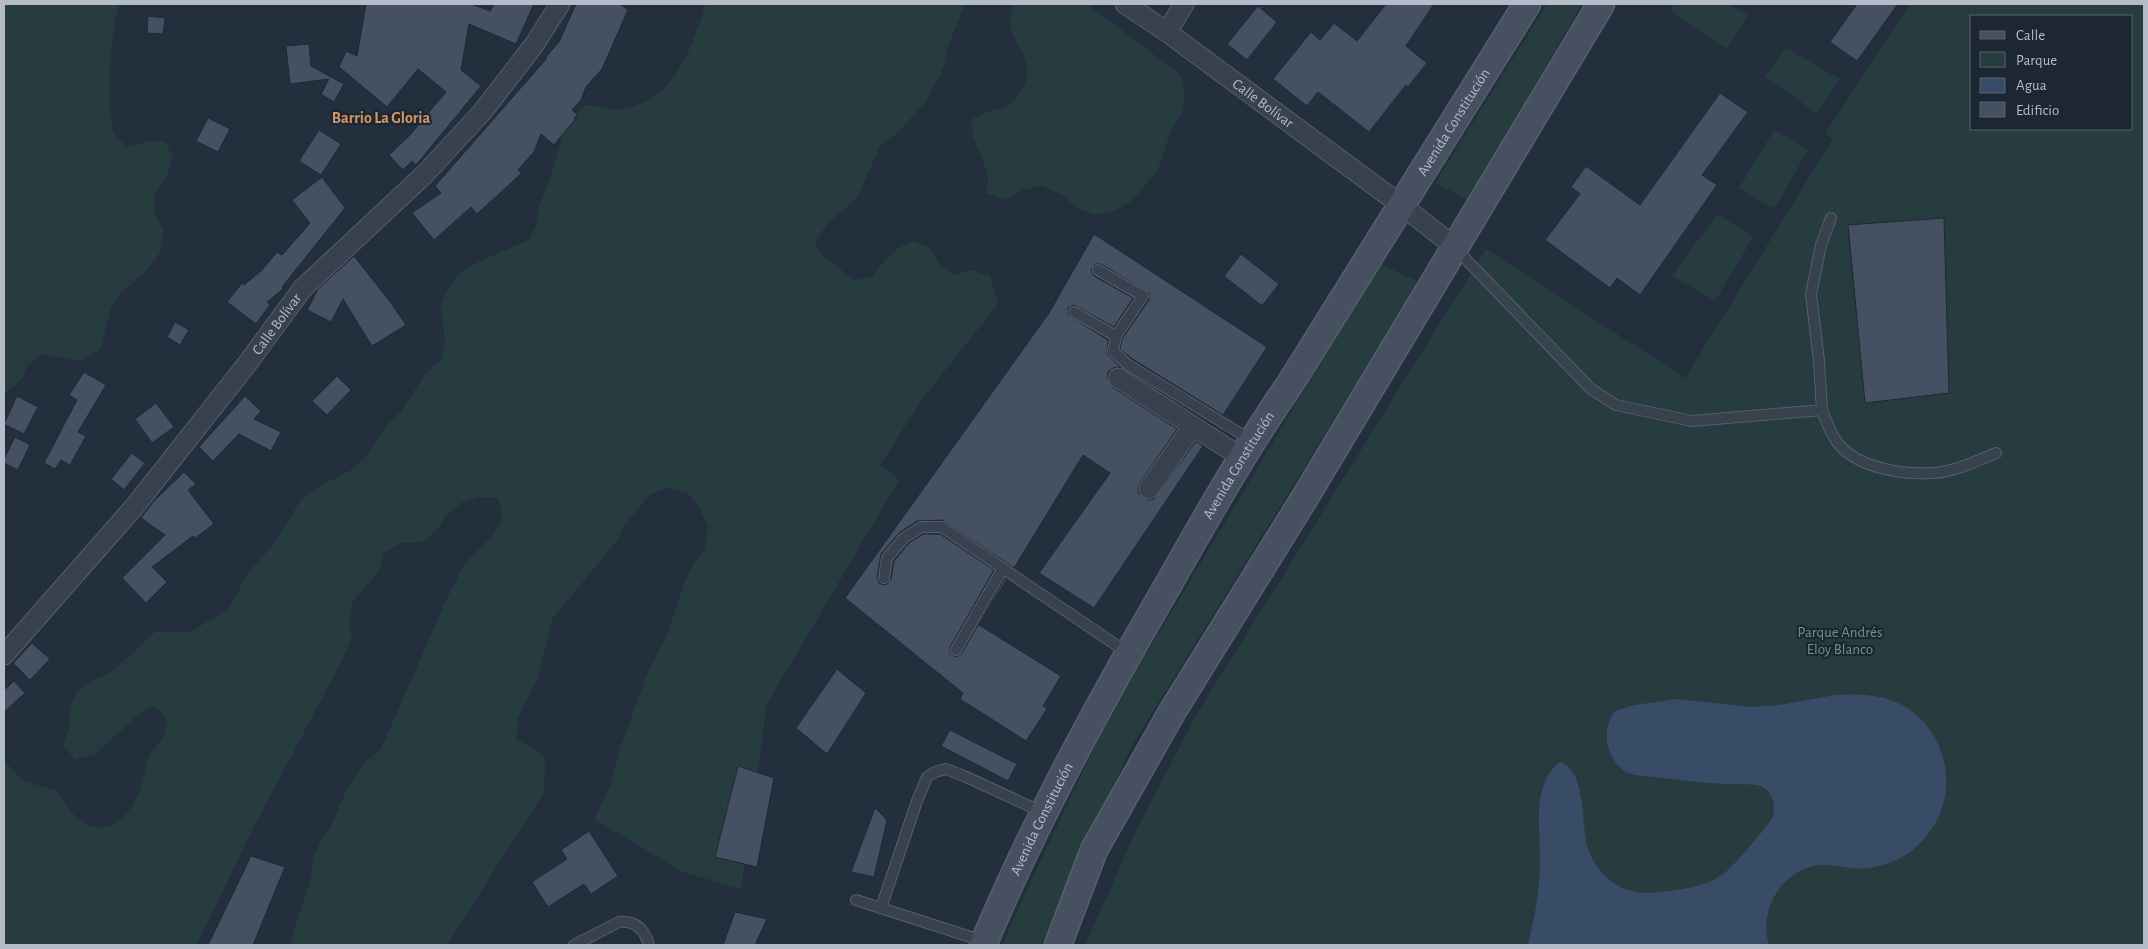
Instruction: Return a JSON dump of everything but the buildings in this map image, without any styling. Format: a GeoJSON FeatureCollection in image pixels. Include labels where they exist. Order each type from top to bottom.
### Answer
{"type":"FeatureCollection","features":[{"type":"Feature","properties":{"kind":"main road","name":"Avenida Constitución"},"geometry":{"type":"LineString","coordinates":[[984,943],[1042,812],[1128,653],[1246,448],[1290,384],[1527,4]]}},
{"type":"Feature","properties":{"kind":"main road"},"geometry":{"type":"LineString","coordinates":[[1058,945],[1094,850],[1172,712],[1304,499],[1601,4]]}},
{"type":"Feature","properties":{"kind":"street","name":"Calle Bolívar"},"geometry":{"type":"LineString","coordinates":[[4,655],[135,506],[248,364],[303,288],[425,174],[483,112],[534,45],[560,4]]}},
{"type":"Feature","properties":{"kind":"street","name":"Calle Bolívar"},"geometry":{"type":"LineString","coordinates":[[1125,4],[1167,32],[1401,205],[1455,248]]}},
{"type":"Feature","properties":{"kind":"street"},"geometry":{"type":"LineString","coordinates":[[1167,32],[1184,4]]}},
{"type":"Feature","properties":{"kind":"street"},"geometry":{"type":"LineString","coordinates":[[1118,378],[1192,427],[1246,448]]}},
{"type":"Feature","properties":{"kind":"street"},"geometry":{"type":"LineString","coordinates":[[1149,489],[1192,427]]}},
{"type":"Feature","properties":{"kind":"lane"},"geometry":{"type":"LineString","coordinates":[[1831,218],[1821,245],[1812,294],[1822,410],[1838,444],[1858,460],[1895,471],[1934,473],[1975,462],[1996,453]]}},
{"type":"Feature","properties":{"kind":"lane"},"geometry":{"type":"LineString","coordinates":[[1455,248],[1591,389],[1616,405],[1692,421],[1822,410]]}},
{"type":"Feature","properties":{"kind":"lane"},"geometry":{"type":"LineString","coordinates":[[1098,270],[1143,296],[1116,336],[1114,351],[1127,364],[1246,448]]}},
{"type":"Feature","properties":{"kind":"lane"},"geometry":{"type":"LineString","coordinates":[[1074,312],[1116,336]]}},
{"type":"Feature","properties":{"kind":"lane"},"geometry":{"type":"LineString","coordinates":[[884,578],[887,558],[904,538],[922,527],[942,527],[1128,653]]}},
{"type":"Feature","properties":{"kind":"lane"},"geometry":{"type":"LineString","coordinates":[[956,650],[1003,568]]}},
{"type":"Feature","properties":{"kind":"lane"},"geometry":{"type":"LineString","coordinates":[[881,908],[918,800],[927,778],[935,772],[946,769],[1042,812]]}},
{"type":"Feature","properties":{"kind":"lane"},"geometry":{"type":"LineString","coordinates":[[856,900],[984,943]]}},
{"type":"Feature","properties":{"kind":"lane"},"geometry":{"type":"LineString","coordinates":[[574,945],[619,922],[627,921],[635,924],[645,933],[649,945]]}},
{"type":"Feature","properties":{"kind":"green space"},"geometry":{"type":"Polygon","coordinates":[[[4,4],[119,4],[110,68],[110,106],[114,133],[127,147],[145,142],[165,141],[173,158],[166,177],[155,194],[155,214],[163,230],[161,251],[150,267],[120,294],[110,311],[101,348],[82,361],[44,354],[27,365],[23,378],[4,394],[4,4]]]}},
{"type":"Feature","properties":{"kind":"green space"},"geometry":{"type":"Polygon","coordinates":[[[705,4],[965,4],[947,49],[944,67],[926,102],[897,133],[881,144],[857,198],[827,224],[815,242],[823,257],[855,280],[873,276],[890,255],[900,247],[913,241],[930,247],[939,264],[954,275],[971,270],[990,276],[998,304],[924,397],[880,465],[899,480],[767,704],[741,889],[683,872],[594,819],[610,786],[620,748],[647,674],[667,635],[685,581],[693,565],[705,549],[708,527],[699,507],[687,492],[668,488],[650,494],[625,525],[616,542],[552,619],[537,680],[518,718],[516,740],[533,747],[545,759],[544,792],[447,945],[291,945],[293,933],[311,878],[313,858],[320,842],[331,827],[345,793],[354,778],[366,762],[381,749],[447,598],[465,563],[492,536],[503,517],[498,498],[479,497],[461,503],[446,515],[437,531],[421,542],[401,543],[384,552],[379,571],[353,601],[349,620],[352,638],[336,672],[250,834],[197,945],[4,945],[4,760],[21,780],[58,791],[76,817],[86,824],[97,827],[108,826],[119,821],[129,810],[138,795],[146,764],[150,754],[163,737],[167,720],[154,706],[138,715],[94,755],[75,759],[63,745],[69,728],[70,708],[77,691],[95,679],[112,672],[155,632],[191,632],[229,608],[248,573],[273,545],[302,498],[316,488],[350,471],[365,458],[387,425],[402,410],[425,374],[441,360],[445,342],[441,305],[448,288],[460,274],[478,262],[529,240],[537,224],[539,206],[552,173],[562,136],[571,117],[586,105],[623,110],[650,99],[661,91],[670,82],[685,59],[703,15],[705,4]]]}},
{"type":"Feature","properties":{"kind":"green space"},"geometry":{"type":"Polygon","coordinates":[[[1015,4],[1087,4],[1182,76],[1185,99],[1180,117],[1170,133],[1158,169],[1134,199],[1115,211],[1095,215],[1076,207],[1062,194],[1041,186],[1023,190],[1004,200],[987,193],[988,174],[973,137],[972,119],[986,112],[1006,106],[1018,96],[1025,84],[1027,64],[1012,33],[1010,20],[1015,4]]]}},
{"type":"Feature","properties":{"kind":"green space"},"geometry":{"type":"Polygon","coordinates":[[[1547,4],[1582,4],[1469,200],[1435,183],[1547,4]]]}},
{"type":"Feature","properties":{"kind":"green space"},"geometry":{"type":"Polygon","coordinates":[[[1675,4],[1728,4],[1748,15],[1727,48],[1670,11],[1675,4]]]}},
{"type":"Feature","properties":{"kind":"green space","name":"Parque Andrés Eloy Blanco"},"geometry":{"type":"Polygon","coordinates":[[[1910,4],[2144,4],[2144,945],[1085,945],[1135,833],[1195,717],[1486,249],[1685,378],[1833,139],[1825,134],[1910,4]]]}},
{"type":"Feature","properties":{"kind":"green space"},"geometry":{"type":"Polygon","coordinates":[[[1786,48],[1840,79],[1816,113],[1765,76],[1786,48]]]}},
{"type":"Feature","properties":{"kind":"green space"},"geometry":{"type":"Polygon","coordinates":[[[1774,130],[1808,150],[1774,209],[1739,188],[1774,130]]]}},
{"type":"Feature","properties":{"kind":"green space"},"geometry":{"type":"Polygon","coordinates":[[[1717,214],[1753,237],[1715,301],[1672,276],[1717,214]]]}},
{"type":"Feature","properties":{"kind":"green space"},"geometry":{"type":"Polygon","coordinates":[[[1380,264],[1419,282],[1131,747],[1041,945],[1003,945],[1011,924],[1109,716],[1380,264]]]}},
{"type":"Feature","properties":{"kind":"water"},"geometry":{"type":"Polygon","coordinates":[[[1835,695],[1875,696],[1898,703],[1915,714],[1929,728],[1939,745],[1946,783],[1944,803],[1937,821],[1925,838],[1910,852],[1901,858],[1871,868],[1821,865],[1807,868],[1795,874],[1776,893],[1770,905],[1766,931],[1769,945],[1528,945],[1536,907],[1539,878],[1539,812],[1541,797],[1544,784],[1550,772],[1560,762],[1569,767],[1575,776],[1579,788],[1586,841],[1592,859],[1608,879],[1629,890],[1644,893],[1661,892],[1693,887],[1715,879],[1728,870],[1772,818],[1774,809],[1773,799],[1768,791],[1760,786],[1690,781],[1638,775],[1625,771],[1613,759],[1607,742],[1608,724],[1615,711],[1635,705],[1677,699],[1752,707],[1779,705],[1835,695]]]}},
{"type":"Feature","properties":{"kind":"district","name":"Barrio La Gloria"},"geometry":{"type":"Point","coordinates":[381,118]}}]}
